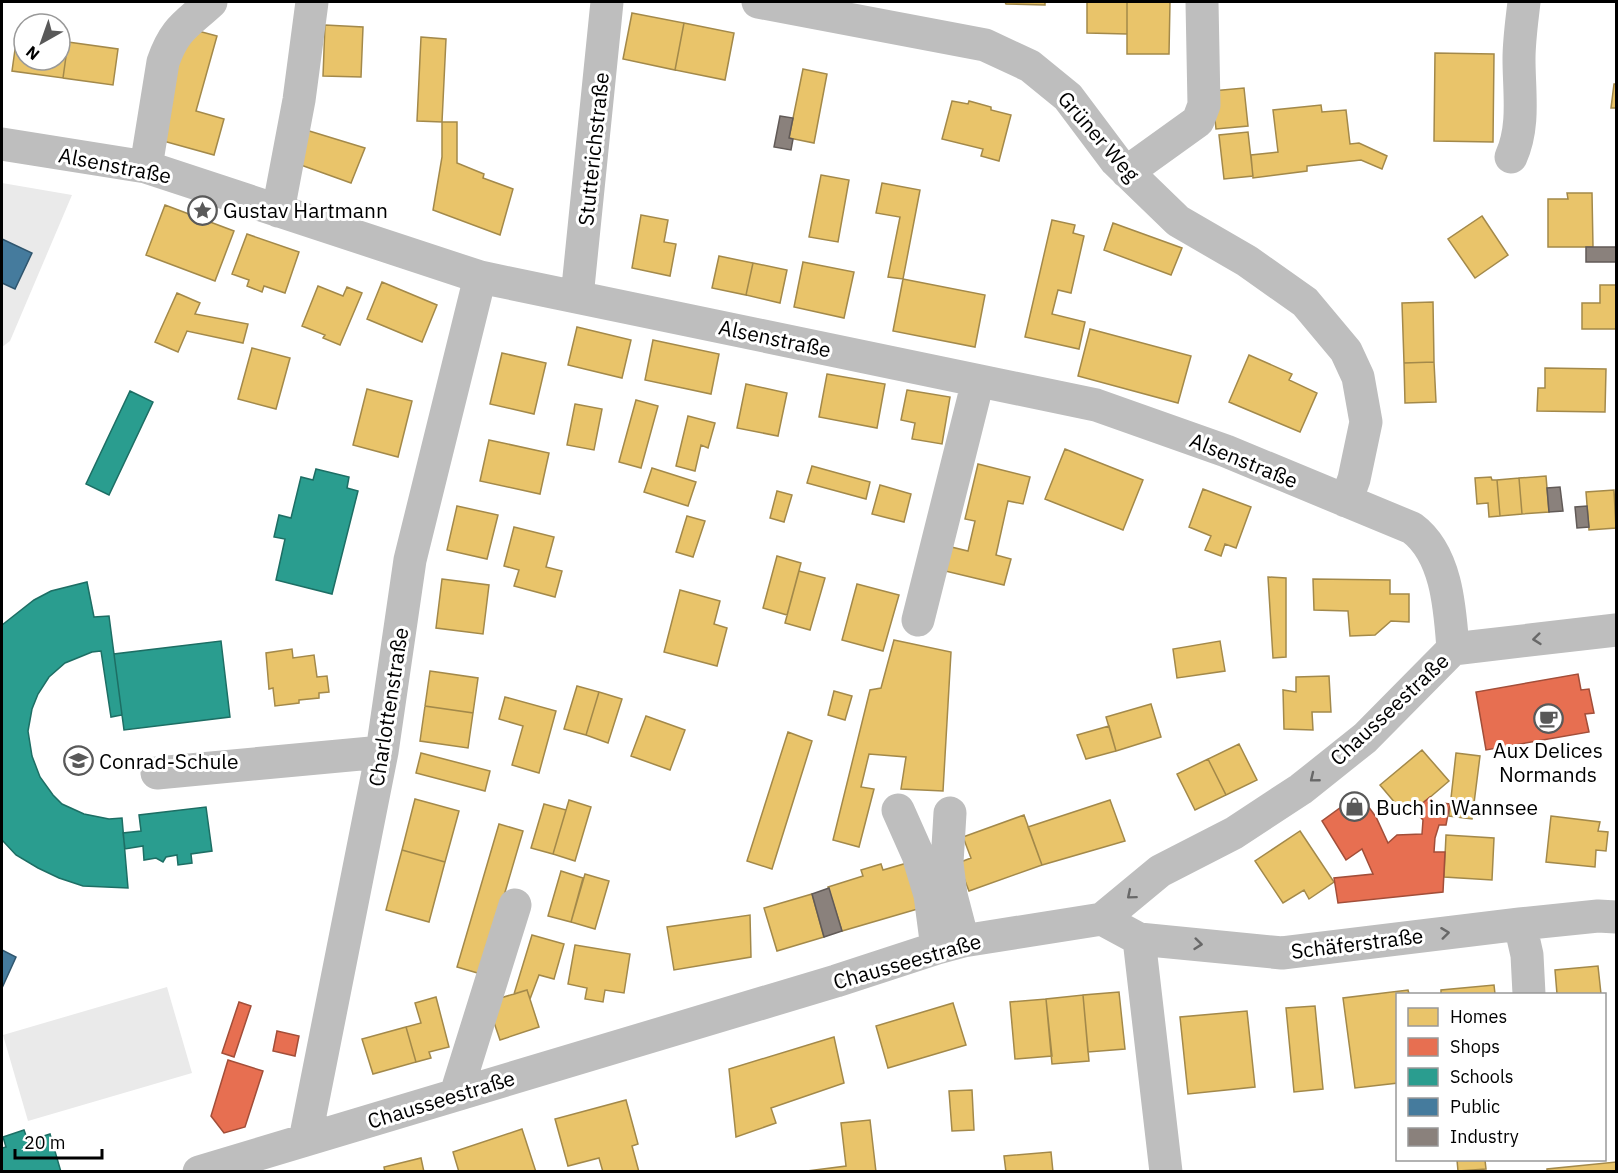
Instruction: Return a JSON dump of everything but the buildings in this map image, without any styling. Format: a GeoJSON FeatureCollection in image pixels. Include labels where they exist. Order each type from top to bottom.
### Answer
{"type":"FeatureCollection","features":[{"type":"Feature","properties":{"kind":"street"},"geometry":{"type":"LineString","coordinates":[[146,167],[167,49],[179,29],[211,2]]}},
{"type":"Feature","properties":{"kind":"street"},"geometry":{"type":"LineString","coordinates":[[278,211],[299,100],[312,2]]}},
{"type":"Feature","properties":{"kind":"street","name":"Stutterichstraße"},"geometry":{"type":"LineString","coordinates":[[577,297],[607,2]]}},
{"type":"Feature","properties":{"kind":"street","name":"Grüner Weg"},"geometry":{"type":"LineString","coordinates":[[758,2],[985,45],[1030,66],[1068,97],[1121,166],[1178,221],[1247,261],[1305,302],[1346,351],[1358,377],[1366,422],[1346,501]]}},
{"type":"Feature","properties":{"kind":"street"},"geometry":{"type":"LineString","coordinates":[[1121,166],[1183,107],[1186,97],[1186,2]]}},
{"type":"Feature","properties":{"kind":"street"},"geometry":{"type":"LineString","coordinates":[[1121,166],[1198,120],[1204,105],[1202,2]]}},
{"type":"Feature","properties":{"kind":"street"},"geometry":{"type":"LineString","coordinates":[[1511,157],[1517,144],[1521,102],[1519,58],[1524,2]]}},
{"type":"Feature","properties":{"kind":"street","name":"Alsenstraße"},"geometry":{"type":"LineString","coordinates":[[2,144],[146,167],[480,277],[1096,405],[1226,451],[1412,528],[1426,540],[1437,557],[1449,608],[1453,649]]}},
{"type":"Feature","properties":{"kind":"street","name":"Charlottenstraße"},"geometry":{"type":"LineString","coordinates":[[305,1140],[382,752],[410,560],[480,277]]}},
{"type":"Feature","properties":{"kind":"street"},"geometry":{"type":"LineString","coordinates":[[918,620],[978,381]]}},
{"type":"Feature","properties":{"kind":"street","name":"Chausseestraße"},"geometry":{"type":"LineString","coordinates":[[199,1172],[836,981],[950,944],[1102,919],[1160,871],[1234,832],[1301,789],[1365,738],[1453,649],[1617,630]]}},
{"type":"Feature","properties":{"kind":"street"},"geometry":{"type":"LineString","coordinates":[[157,773],[382,752]]}},
{"type":"Feature","properties":{"kind":"street"},"geometry":{"type":"LineString","coordinates":[[898,810],[918,855],[930,895],[950,944]]}},
{"type":"Feature","properties":{"kind":"street"},"geometry":{"type":"LineString","coordinates":[[950,813],[946,863],[951,895],[950,944]]}},
{"type":"Feature","properties":{"kind":"street"},"geometry":{"type":"LineString","coordinates":[[456,1094],[514,905]]}},
{"type":"Feature","properties":{"kind":"street","name":"Schäferstraße"},"geometry":{"type":"LineString","coordinates":[[1102,919],[1139,939],[1282,952],[1520,924],[1598,916],[1617,917]]}},
{"type":"Feature","properties":{"kind":"street"},"geometry":{"type":"LineString","coordinates":[[1520,924],[1527,955],[1529,993]]}},
{"type":"Feature","properties":{"kind":"street"},"geometry":{"type":"LineString","coordinates":[[1139,939],[1166,1172]]}},
{"type":"Feature","properties":{"kind":"shaded area"},"geometry":{"type":"Polygon","coordinates":[[[2,183],[72,195],[10,341],[2,347],[2,183]]]}},
{"type":"Feature","properties":{"kind":"shaded area"},"geometry":{"type":"Polygon","coordinates":[[[167,987],[192,1073],[28,1121],[3,1035],[167,987]]]}},
{"type":"Feature","properties":{"kind":"place","name":"Gustav Hartmann"},"geometry":{"type":"Point","coordinates":[202,210]}},
{"type":"Feature","properties":{"kind":"place","name":"Aux Delices Normands"},"geometry":{"type":"Point","coordinates":[1548,719]}},
{"type":"Feature","properties":{"kind":"place","name":"Conrad-Schule"},"geometry":{"type":"Point","coordinates":[78,761]}},
{"type":"Feature","properties":{"kind":"place","name":"Buch in Wannsee"},"geometry":{"type":"Point","coordinates":[1355,807]}}]}
